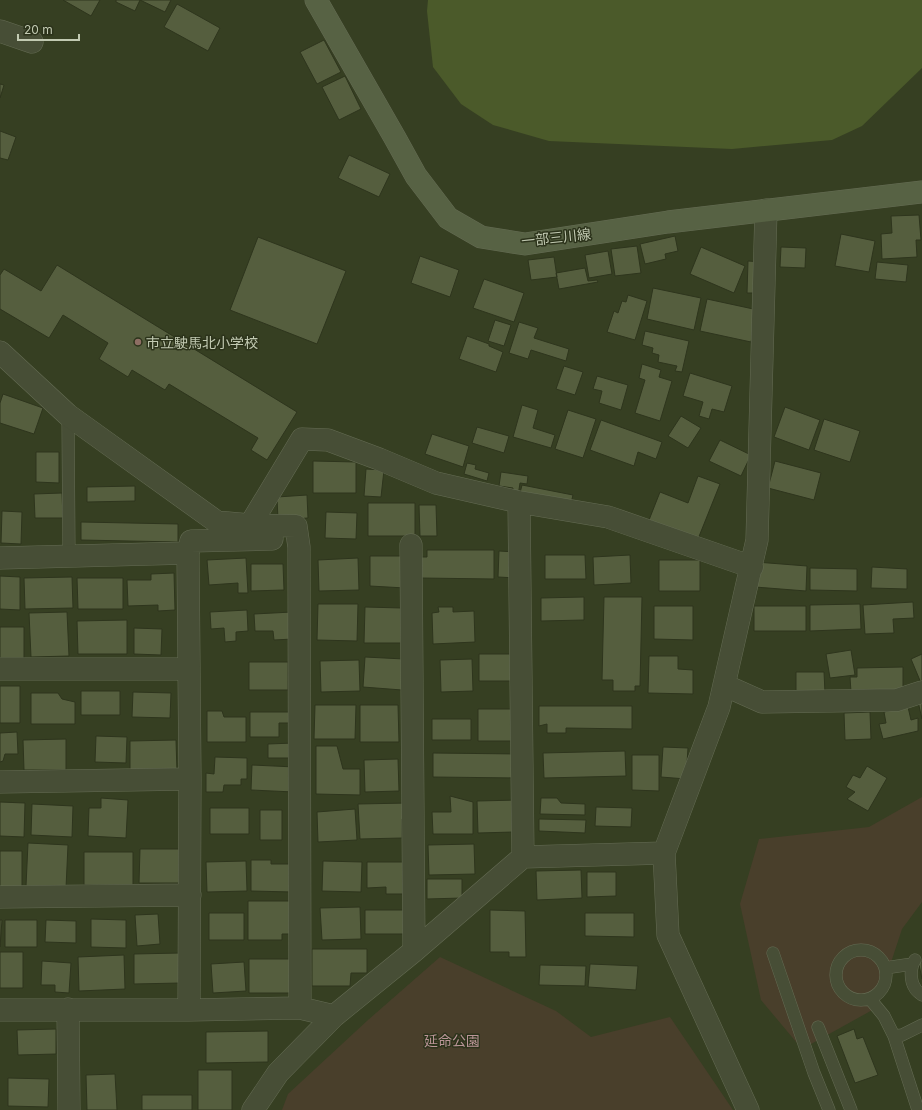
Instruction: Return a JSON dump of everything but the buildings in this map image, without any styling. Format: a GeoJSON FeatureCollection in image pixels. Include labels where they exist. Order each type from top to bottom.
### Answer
{"type":"FeatureCollection","features":[{"type":"Feature","properties":{"kind":"main road","name":"一部三川線"},"geometry":{"type":"LineString","coordinates":[[316,0],[416,176],[448,218],[480,237],[525,244],[668,222],[922,192]]}},
{"type":"Feature","properties":{"kind":"street"},"geometry":{"type":"LineString","coordinates":[[0,31],[32,42]]}},
{"type":"Feature","properties":{"kind":"street"},"geometry":{"type":"LineString","coordinates":[[748,1110],[668,934],[664,853],[719,707],[757,540],[766,210]]}},
{"type":"Feature","properties":{"kind":"street"},"geometry":{"type":"LineString","coordinates":[[0,352],[68,415],[217,522],[296,526],[299,547],[300,1008]]}},
{"type":"Feature","properties":{"kind":"street"},"geometry":{"type":"LineString","coordinates":[[250,524],[302,440],[328,440],[436,483],[519,502],[608,517],[752,567]]}},
{"type":"Feature","properties":{"kind":"street"},"geometry":{"type":"LineString","coordinates":[[519,502],[523,857]]}},
{"type":"Feature","properties":{"kind":"street"},"geometry":{"type":"LineString","coordinates":[[189,1010],[190,779],[188,553],[191,541],[276,539],[299,547]]}},
{"type":"Feature","properties":{"kind":"street"},"geometry":{"type":"LineString","coordinates":[[411,545],[414,951]]}},
{"type":"Feature","properties":{"kind":"street"},"geometry":{"type":"LineString","coordinates":[[0,558],[188,553]]}},
{"type":"Feature","properties":{"kind":"street"},"geometry":{"type":"LineString","coordinates":[[0,669],[189,669]]}},
{"type":"Feature","properties":{"kind":"street"},"geometry":{"type":"LineString","coordinates":[[724,685],[762,702],[897,700],[922,692]]}},
{"type":"Feature","properties":{"kind":"street"},"geometry":{"type":"LineString","coordinates":[[0,782],[190,779]]}},
{"type":"Feature","properties":{"kind":"street"},"geometry":{"type":"LineString","coordinates":[[253,1110],[278,1073],[334,1016],[414,951],[523,857],[664,853]]}},
{"type":"Feature","properties":{"kind":"street"},"geometry":{"type":"LineString","coordinates":[[0,897],[190,895]]}},
{"type":"Feature","properties":{"kind":"street"},"geometry":{"type":"LineString","coordinates":[[0,1010],[189,1010],[300,1008],[334,1016]]}},
{"type":"Feature","properties":{"kind":"street"},"geometry":{"type":"LineString","coordinates":[[68,1009],[68,1110]]}},
{"type":"Feature","properties":{"kind":"lane"},"geometry":{"type":"LineString","coordinates":[[68,415],[69,556]]}},
{"type":"Feature","properties":{"kind":"lane"},"geometry":{"type":"LineString","coordinates":[[852,952],[870,952],[877,956],[885,968],[886,979],[883,988],[878,995],[862,1001],[847,997],[837,984],[835,976],[840,961],[852,952]]}},
{"type":"Feature","properties":{"kind":"lane"},"geometry":{"type":"LineString","coordinates":[[773,953],[814,1073],[829,1110]]}},
{"type":"Feature","properties":{"kind":"lane"},"geometry":{"type":"LineString","coordinates":[[885,968],[913,962],[911,972],[914,988],[922,995]]}},
{"type":"Feature","properties":{"kind":"lane"},"geometry":{"type":"LineString","coordinates":[[870,999],[884,1016],[894,1036],[918,1110]]}},
{"type":"Feature","properties":{"kind":"lane"},"geometry":{"type":"LineString","coordinates":[[894,1036],[902,1035],[922,1026]]}},
{"type":"Feature","properties":{"kind":"lane"},"geometry":{"type":"LineString","coordinates":[[818,1027],[851,1110]]}},
{"type":"Feature","properties":{"kind":"green space"},"geometry":{"type":"Polygon","coordinates":[[[922,797],[922,902],[902,929],[876,1008],[802,1049],[761,1000],[740,904],[759,839],[869,827],[922,797]]]}},
{"type":"Feature","properties":{"kind":"green space","name":"延命公園"},"geometry":{"type":"Polygon","coordinates":[[[440,957],[556,1011],[591,1037],[670,1017],[733,1110],[282,1110],[288,1094],[368,1020],[440,957]]]}},
{"type":"Feature","properties":{"kind":"shaded area"},"geometry":{"type":"Polygon","coordinates":[[[428,0],[922,0],[922,68],[862,126],[832,140],[732,149],[549,141],[493,125],[461,104],[433,67],[427,11],[428,0]]]}},
{"type":"Feature","properties":{"kind":"place","name":"市立駛馬北小学校"},"geometry":{"type":"Point","coordinates":[138,342]}}]}
